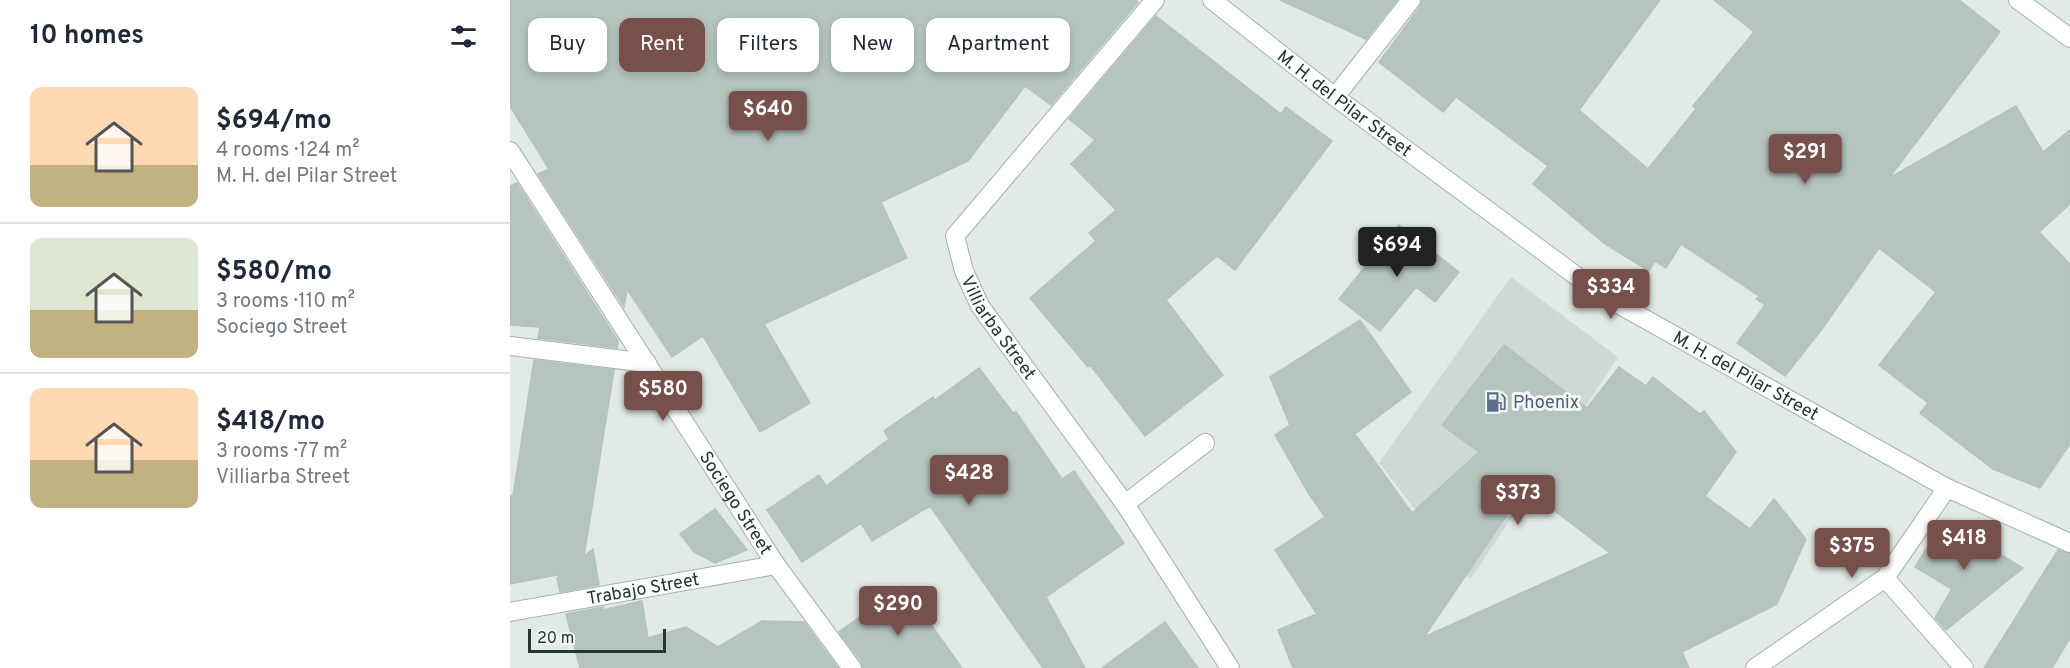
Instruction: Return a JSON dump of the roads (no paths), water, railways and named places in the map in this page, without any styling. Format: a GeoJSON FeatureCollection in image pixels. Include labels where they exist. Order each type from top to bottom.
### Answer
{"type":"FeatureCollection","features":[{"type":"Feature","properties":{"kind":"street","name":"Villiarba Street"},"geometry":{"type":"LineString","coordinates":[[1155,0],[955,236],[964,271],[980,306],[1125,504],[1230,668]]}},
{"type":"Feature","properties":{"kind":"street","name":"M. H. del Pilar Street"},"geometry":{"type":"LineString","coordinates":[[1212,0],[1335,97],[1602,295],[1947,488],[2070,543]]}},
{"type":"Feature","properties":{"kind":"street"},"geometry":{"type":"LineString","coordinates":[[1335,97],[1411,0]]}},
{"type":"Feature","properties":{"kind":"street"},"geometry":{"type":"LineString","coordinates":[[2018,0],[2070,38]]}},
{"type":"Feature","properties":{"kind":"street","name":"Sociego Street"},"geometry":{"type":"LineString","coordinates":[[510,152],[776,565],[852,668]]}},
{"type":"Feature","properties":{"kind":"street"},"geometry":{"type":"LineString","coordinates":[[510,346],[647,363]]}},
{"type":"Feature","properties":{"kind":"street"},"geometry":{"type":"LineString","coordinates":[[1125,504],[1205,442]]}},
{"type":"Feature","properties":{"kind":"street"},"geometry":{"type":"LineString","coordinates":[[1755,668],[1885,579],[1947,488]]}},
{"type":"Feature","properties":{"kind":"street","name":"Trabajo Street"},"geometry":{"type":"LineString","coordinates":[[510,612],[776,565]]}},
{"type":"Feature","properties":{"kind":"street"},"geometry":{"type":"LineString","coordinates":[[1885,579],[1964,668]]}},
{"type":"Feature","properties":{"kind":"place","name":"Phoenix"},"geometry":{"type":"Point","coordinates":[1496,402]}}]}
